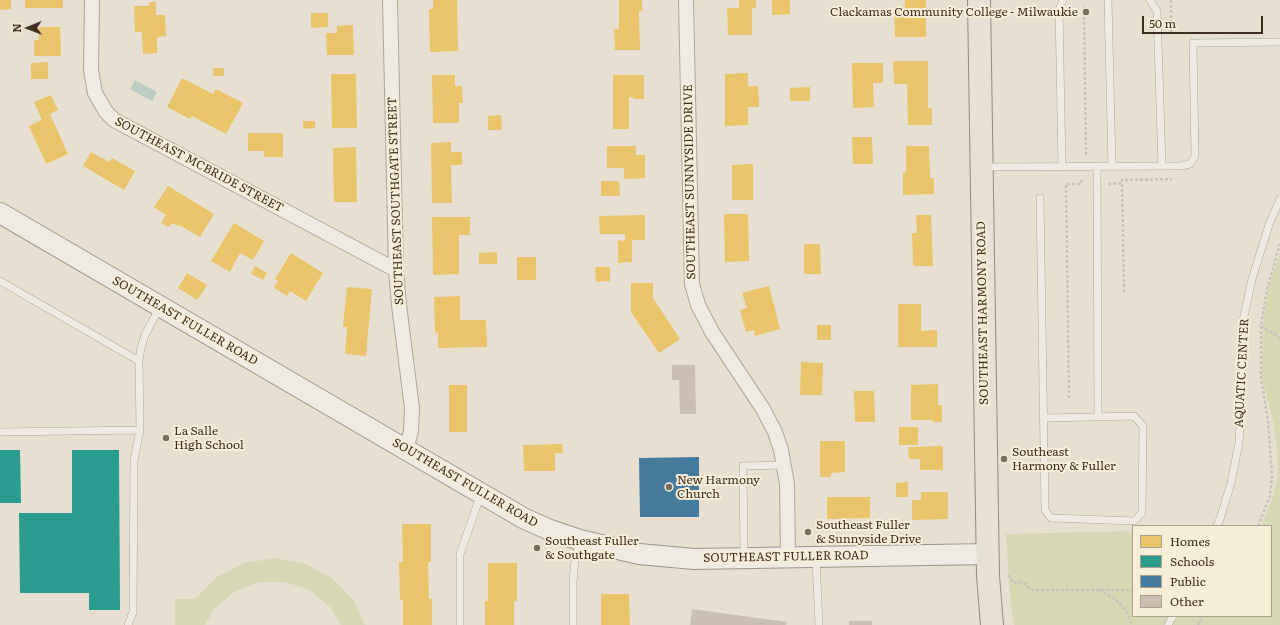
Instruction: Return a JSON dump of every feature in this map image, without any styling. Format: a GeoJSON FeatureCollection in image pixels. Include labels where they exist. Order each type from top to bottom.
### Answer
{"type":"FeatureCollection","features":[{"type":"Feature","properties":{"kind":"main road","name":"SOUTHEAST HARMONY ROAD"},"geometry":{"type":"LineString","coordinates":[[979,0],[988,576],[992,625]]}},
{"type":"Feature","properties":{"kind":"street","name":"SOUTHEAST MCBRIDE STREET"},"geometry":{"type":"LineString","coordinates":[[92,0],[91,70],[95,93],[98,101],[114,120],[396,270]]}},
{"type":"Feature","properties":{"kind":"street","name":"SOUTHEAST SOUTHGATE STREET"},"geometry":{"type":"LineString","coordinates":[[390,0],[396,270],[412,408],[411,431],[406,450]]}},
{"type":"Feature","properties":{"kind":"street","name":"SOUTHEAST SUNNYSIDE DRIVE"},"geometry":{"type":"LineString","coordinates":[[686,0],[692,284],[698,305],[712,332],[763,409],[775,432],[784,465],[787,484],[788,557]]}},
{"type":"Feature","properties":{"kind":"street","name":"SOUTHEAST FULLER ROAD"},"geometry":{"type":"LineString","coordinates":[[0,213],[481,494],[525,519],[550,530],[580,540],[639,554],[668,558],[694,559],[988,554]]}},
{"type":"Feature","properties":{"kind":"lane"},"geometry":{"type":"LineString","coordinates":[[1062,167],[1059,10],[1063,0]]}},
{"type":"Feature","properties":{"kind":"lane"},"geometry":{"type":"LineString","coordinates":[[1108,0],[1112,166]]}},
{"type":"Feature","properties":{"kind":"lane"},"geometry":{"type":"LineString","coordinates":[[1150,0],[1157,10],[1162,166]]}},
{"type":"Feature","properties":{"kind":"lane"},"geometry":{"type":"LineString","coordinates":[[981,167],[1181,166],[1190,164],[1195,156],[1193,42],[1280,42]]}},
{"type":"Feature","properties":{"kind":"lane"},"geometry":{"type":"LineString","coordinates":[[1097,166],[1098,416]]}},
{"type":"Feature","properties":{"kind":"lane"},"geometry":{"type":"LineString","coordinates":[[1040,198],[1045,510],[1051,518],[1134,521],[1142,513],[1143,426],[1134,416],[1044,418]]}},
{"type":"Feature","properties":{"kind":"lane","name":"AQUATIC CENTER"},"geometry":{"type":"LineString","coordinates":[[1217,525],[1231,483],[1238,443],[1242,388],[1242,325],[1252,279],[1269,225],[1280,199]]}},
{"type":"Feature","properties":{"kind":"lane"},"geometry":{"type":"LineString","coordinates":[[0,280],[140,361]]}},
{"type":"Feature","properties":{"kind":"lane"},"geometry":{"type":"LineString","coordinates":[[128,625],[133,612],[134,460],[140,430],[141,348],[145,335],[160,306]]}},
{"type":"Feature","properties":{"kind":"lane"},"geometry":{"type":"LineString","coordinates":[[0,432],[140,430]]}},
{"type":"Feature","properties":{"kind":"lane"},"geometry":{"type":"LineString","coordinates":[[744,558],[743,466],[784,465]]}},
{"type":"Feature","properties":{"kind":"lane"},"geometry":{"type":"LineString","coordinates":[[460,625],[460,554],[481,494]]}},
{"type":"Feature","properties":{"kind":"lane"},"geometry":{"type":"LineString","coordinates":[[573,625],[573,582],[575,560],[580,540]]}},
{"type":"Feature","properties":{"kind":"lane"},"geometry":{"type":"LineString","coordinates":[[816,556],[819,625]]}},
{"type":"Feature","properties":{"kind":"path"},"geometry":{"type":"LineString","coordinates":[[1084,7],[1086,155]]}},
{"type":"Feature","properties":{"kind":"path"},"geometry":{"type":"LineString","coordinates":[[1069,398],[1066,184],[1081,184],[1082,178]]}},
{"type":"Feature","properties":{"kind":"path"},"geometry":{"type":"LineString","coordinates":[[1124,292],[1122,180],[1172,179]]}},
{"type":"Feature","properties":{"kind":"path"},"geometry":{"type":"LineString","coordinates":[[1105,184],[1122,184]]}},
{"type":"Feature","properties":{"kind":"path"},"geometry":{"type":"LineString","coordinates":[[1258,525],[1270,496],[1272,476],[1268,421],[1260,378],[1261,326],[1267,289],[1280,244]]}},
{"type":"Feature","properties":{"kind":"path"},"geometry":{"type":"LineString","coordinates":[[1261,326],[1280,338]]}},
{"type":"Feature","properties":{"kind":"path"},"geometry":{"type":"LineString","coordinates":[[1008,575],[1014,583],[1022,582],[1034,590],[1132,590]]}},
{"type":"Feature","properties":{"kind":"path"},"geometry":{"type":"LineString","coordinates":[[1099,590],[1115,599],[1122,606],[1128,614],[1132,625]]}},
{"type":"Feature","properties":{"kind":"green space"},"geometry":{"type":"Polygon","coordinates":[[[1280,252],[1280,625],[1014,625],[1011,606],[1006,534],[1132,531],[1132,617],[1272,617],[1272,525],[1261,525],[1273,497],[1278,476],[1277,446],[1273,422],[1262,378],[1263,326],[1268,289],[1280,252]]]}},
{"type":"Feature","properties":{"kind":"green space"},"geometry":{"type":"Polygon","coordinates":[[[275,558],[306,564],[333,579],[354,601],[365,625],[341,625],[330,607],[310,590],[285,582],[259,582],[234,592],[214,609],[205,625],[175,625],[175,599],[195,599],[217,577],[244,563],[275,558]]]}},
{"type":"Feature","properties":{"kind":"shaded area"},"geometry":{"type":"Polygon","coordinates":[[[135,80],[157,92],[152,101],[130,89],[135,80]]]}},
{"type":"Feature","properties":{"kind":"building: Homes"},"geometry":{"type":"Polygon","coordinates":[[[0,0],[11,0],[11,9],[0,10],[0,0]]]}},
{"type":"Feature","properties":{"kind":"building: Homes"},"geometry":{"type":"Polygon","coordinates":[[[25,0],[63,0],[63,8],[25,8],[25,0]]]}},
{"type":"Feature","properties":{"kind":"building: Homes"},"geometry":{"type":"Polygon","coordinates":[[[433,0],[457,0],[458,51],[430,52],[429,9],[433,9],[433,0]]]}},
{"type":"Feature","properties":{"kind":"building: Homes"},"geometry":{"type":"Polygon","coordinates":[[[619,0],[642,0],[642,11],[639,11],[640,50],[615,50],[614,29],[619,29],[619,0]]]}},
{"type":"Feature","properties":{"kind":"building: Homes"},"geometry":{"type":"Polygon","coordinates":[[[739,0],[756,0],[756,8],[752,8],[752,35],[728,35],[727,8],[739,8],[739,0]]]}},
{"type":"Feature","properties":{"kind":"building: Homes"},"geometry":{"type":"Polygon","coordinates":[[[772,0],[790,0],[790,14],[772,15],[772,0]]]}},
{"type":"Feature","properties":{"kind":"building: Homes"},"geometry":{"type":"Polygon","coordinates":[[[905,0],[926,0],[926,37],[895,37],[894,8],[905,7],[905,0]]]}},
{"type":"Feature","properties":{"kind":"building: Homes"},"geometry":{"type":"Polygon","coordinates":[[[149,2],[156,2],[156,15],[165,15],[166,36],[157,37],[157,53],[143,54],[142,32],[135,32],[134,6],[149,6],[149,2]]]}},
{"type":"Feature","properties":{"kind":"building: Homes"},"geometry":{"type":"Polygon","coordinates":[[[311,13],[328,13],[328,27],[311,28],[311,13]]]}},
{"type":"Feature","properties":{"kind":"building: Homes"},"geometry":{"type":"Polygon","coordinates":[[[353,25],[354,55],[327,55],[326,33],[337,33],[337,26],[353,25]]]}},
{"type":"Feature","properties":{"kind":"building: Homes"},"geometry":{"type":"Polygon","coordinates":[[[39,27],[60,27],[61,56],[34,56],[34,40],[39,40],[39,27]]]}},
{"type":"Feature","properties":{"kind":"building: Homes"},"geometry":{"type":"Polygon","coordinates":[[[893,61],[928,61],[928,108],[932,108],[932,125],[908,125],[907,84],[894,84],[893,61]]]}},
{"type":"Feature","properties":{"kind":"building: Homes"},"geometry":{"type":"Polygon","coordinates":[[[48,62],[48,79],[31,79],[31,63],[48,62]]]}},
{"type":"Feature","properties":{"kind":"building: Homes"},"geometry":{"type":"Polygon","coordinates":[[[852,63],[883,63],[883,83],[873,83],[874,107],[853,108],[852,63]]]}},
{"type":"Feature","properties":{"kind":"building: Homes"},"geometry":{"type":"Polygon","coordinates":[[[213,68],[224,68],[224,76],[213,76],[213,68]]]}},
{"type":"Feature","properties":{"kind":"building: Homes"},"geometry":{"type":"Polygon","coordinates":[[[748,73],[748,86],[758,86],[759,107],[748,107],[748,125],[725,126],[725,74],[748,73]]]}},
{"type":"Feature","properties":{"kind":"building: Homes"},"geometry":{"type":"Polygon","coordinates":[[[331,74],[356,74],[357,128],[332,128],[331,74]]]}},
{"type":"Feature","properties":{"kind":"building: Homes"},"geometry":{"type":"Polygon","coordinates":[[[432,75],[455,75],[455,86],[462,86],[463,103],[459,103],[459,123],[433,123],[432,75]]]}},
{"type":"Feature","properties":{"kind":"building: Homes"},"geometry":{"type":"Polygon","coordinates":[[[613,75],[644,75],[644,99],[633,99],[633,97],[629,97],[629,129],[613,129],[613,75]]]}},
{"type":"Feature","properties":{"kind":"building: Homes"},"geometry":{"type":"Polygon","coordinates":[[[182,78],[213,94],[216,89],[243,103],[226,134],[192,116],[190,119],[167,107],[182,78]]]}},
{"type":"Feature","properties":{"kind":"building: Homes"},"geometry":{"type":"Polygon","coordinates":[[[810,87],[810,101],[790,101],[790,88],[810,87]]]}},
{"type":"Feature","properties":{"kind":"building: Homes"},"geometry":{"type":"Polygon","coordinates":[[[51,95],[58,110],[50,114],[68,154],[46,164],[29,126],[42,120],[34,102],[51,95]]]}},
{"type":"Feature","properties":{"kind":"building: Homes"},"geometry":{"type":"Polygon","coordinates":[[[501,115],[502,130],[488,130],[488,116],[501,115]]]}},
{"type":"Feature","properties":{"kind":"building: Homes"},"geometry":{"type":"Polygon","coordinates":[[[303,121],[315,121],[315,128],[303,129],[303,121]]]}},
{"type":"Feature","properties":{"kind":"building: Homes"},"geometry":{"type":"Polygon","coordinates":[[[248,133],[283,133],[283,157],[264,157],[264,151],[248,151],[248,133]]]}},
{"type":"Feature","properties":{"kind":"building: Homes"},"geometry":{"type":"Polygon","coordinates":[[[852,137],[872,137],[873,164],[853,164],[852,137]]]}},
{"type":"Feature","properties":{"kind":"building: Homes"},"geometry":{"type":"Polygon","coordinates":[[[451,142],[451,152],[462,152],[462,165],[451,165],[452,203],[432,203],[431,143],[451,142]]]}},
{"type":"Feature","properties":{"kind":"building: Homes"},"geometry":{"type":"Polygon","coordinates":[[[607,146],[636,146],[636,155],[645,155],[645,178],[624,179],[624,168],[607,168],[607,146]]]}},
{"type":"Feature","properties":{"kind":"building: Homes"},"geometry":{"type":"Polygon","coordinates":[[[906,146],[929,146],[930,178],[934,178],[934,194],[903,195],[903,173],[906,172],[906,146]]]}},
{"type":"Feature","properties":{"kind":"building: Homes"},"geometry":{"type":"Polygon","coordinates":[[[356,147],[357,202],[334,202],[333,148],[356,147]]]}},
{"type":"Feature","properties":{"kind":"building: Homes"},"geometry":{"type":"Polygon","coordinates":[[[91,152],[109,162],[112,158],[135,171],[124,190],[83,166],[91,152]]]}},
{"type":"Feature","properties":{"kind":"building: Homes"},"geometry":{"type":"Polygon","coordinates":[[[753,164],[753,200],[732,200],[732,165],[753,164]]]}},
{"type":"Feature","properties":{"kind":"building: Homes"},"geometry":{"type":"Polygon","coordinates":[[[601,181],[619,181],[620,196],[601,196],[601,181]]]}},
{"type":"Feature","properties":{"kind":"building: Homes"},"geometry":{"type":"Polygon","coordinates":[[[168,186],[214,214],[200,237],[179,225],[178,226],[172,223],[169,227],[161,223],[166,215],[154,207],[168,186]]]}},
{"type":"Feature","properties":{"kind":"building: Homes"},"geometry":{"type":"Polygon","coordinates":[[[724,214],[748,214],[749,261],[725,262],[724,214]]]}},
{"type":"Feature","properties":{"kind":"building: Homes"},"geometry":{"type":"Polygon","coordinates":[[[645,215],[645,240],[632,240],[632,262],[618,263],[618,240],[625,241],[625,234],[600,234],[599,216],[645,215]]]}},
{"type":"Feature","properties":{"kind":"building: Homes"},"geometry":{"type":"Polygon","coordinates":[[[916,215],[931,215],[933,266],[913,266],[912,233],[917,233],[916,215]]]}},
{"type":"Feature","properties":{"kind":"building: Homes"},"geometry":{"type":"Polygon","coordinates":[[[432,217],[470,217],[470,235],[459,235],[459,274],[433,275],[432,217]]]}},
{"type":"Feature","properties":{"kind":"building: Homes"},"geometry":{"type":"Polygon","coordinates":[[[234,223],[264,241],[253,260],[240,253],[230,272],[211,261],[234,223]]]}},
{"type":"Feature","properties":{"kind":"building: Homes"},"geometry":{"type":"Polygon","coordinates":[[[804,244],[820,244],[821,274],[804,274],[804,244]]]}},
{"type":"Feature","properties":{"kind":"building: Homes"},"geometry":{"type":"Polygon","coordinates":[[[497,252],[497,264],[479,264],[479,253],[497,252]]]}},
{"type":"Feature","properties":{"kind":"building: Homes"},"geometry":{"type":"Polygon","coordinates":[[[291,253],[323,273],[306,301],[290,291],[287,296],[274,288],[278,281],[275,279],[291,253]]]}},
{"type":"Feature","properties":{"kind":"building: Homes"},"geometry":{"type":"Polygon","coordinates":[[[517,257],[536,257],[536,280],[517,280],[517,257]]]}},
{"type":"Feature","properties":{"kind":"building: Homes"},"geometry":{"type":"Polygon","coordinates":[[[255,266],[267,273],[263,280],[251,274],[255,266]]]}},
{"type":"Feature","properties":{"kind":"building: Homes"},"geometry":{"type":"Polygon","coordinates":[[[595,267],[610,267],[610,281],[596,282],[595,267]]]}},
{"type":"Feature","properties":{"kind":"building: Homes"},"geometry":{"type":"Polygon","coordinates":[[[187,273],[207,285],[197,300],[178,288],[187,273]]]}},
{"type":"Feature","properties":{"kind":"building: Homes"},"geometry":{"type":"Polygon","coordinates":[[[631,283],[653,283],[653,298],[680,339],[659,353],[631,312],[631,283]]]}},
{"type":"Feature","properties":{"kind":"building: Homes"},"geometry":{"type":"Polygon","coordinates":[[[769,286],[780,329],[755,336],[754,330],[746,332],[740,310],[747,308],[742,293],[769,286]]]}},
{"type":"Feature","properties":{"kind":"building: Homes"},"geometry":{"type":"Polygon","coordinates":[[[347,287],[372,289],[366,356],[345,354],[347,327],[343,327],[347,287]]]}},
{"type":"Feature","properties":{"kind":"building: Homes"},"geometry":{"type":"Polygon","coordinates":[[[460,296],[460,320],[486,320],[487,347],[438,348],[438,332],[435,333],[434,297],[460,296]]]}},
{"type":"Feature","properties":{"kind":"building: Homes"},"geometry":{"type":"Polygon","coordinates":[[[898,304],[921,304],[921,331],[937,330],[937,347],[898,347],[898,304]]]}},
{"type":"Feature","properties":{"kind":"building: Homes"},"geometry":{"type":"Polygon","coordinates":[[[817,325],[831,325],[831,340],[817,340],[817,325]]]}},
{"type":"Feature","properties":{"kind":"building: Homes"},"geometry":{"type":"Polygon","coordinates":[[[801,362],[823,363],[822,395],[800,395],[801,362]]]}},
{"type":"Feature","properties":{"kind":"building: Homes"},"geometry":{"type":"Polygon","coordinates":[[[938,384],[938,405],[942,405],[942,422],[933,422],[933,420],[911,420],[911,385],[938,384]]]}},
{"type":"Feature","properties":{"kind":"building: Homes"},"geometry":{"type":"Polygon","coordinates":[[[449,385],[467,385],[467,432],[449,432],[449,385]]]}},
{"type":"Feature","properties":{"kind":"building: Homes"},"geometry":{"type":"Polygon","coordinates":[[[854,391],[874,391],[875,422],[855,422],[854,391]]]}},
{"type":"Feature","properties":{"kind":"building: Homes"},"geometry":{"type":"Polygon","coordinates":[[[899,427],[918,427],[918,445],[899,445],[899,427]]]}},
{"type":"Feature","properties":{"kind":"building: Homes"},"geometry":{"type":"Polygon","coordinates":[[[820,441],[845,441],[845,472],[831,473],[831,477],[820,477],[820,441]]]}},
{"type":"Feature","properties":{"kind":"building: Homes"},"geometry":{"type":"Polygon","coordinates":[[[562,444],[563,453],[555,453],[555,471],[524,471],[523,445],[562,444]]]}},
{"type":"Feature","properties":{"kind":"building: Homes"},"geometry":{"type":"Polygon","coordinates":[[[943,446],[943,470],[920,470],[920,459],[909,459],[908,447],[943,446]]]}},
{"type":"Feature","properties":{"kind":"building: Homes"},"geometry":{"type":"Polygon","coordinates":[[[908,482],[908,497],[896,497],[896,483],[908,482]]]}},
{"type":"Feature","properties":{"kind":"building: Homes"},"geometry":{"type":"Polygon","coordinates":[[[921,492],[948,492],[948,519],[912,520],[912,500],[921,500],[921,492]]]}},
{"type":"Feature","properties":{"kind":"building: Homes"},"geometry":{"type":"Polygon","coordinates":[[[827,497],[870,497],[870,518],[827,519],[827,497]]]}},
{"type":"Feature","properties":{"kind":"building: Homes"},"geometry":{"type":"Polygon","coordinates":[[[402,524],[431,524],[431,562],[428,562],[429,599],[432,599],[432,625],[403,625],[403,600],[400,600],[399,562],[403,562],[402,524]]]}},
{"type":"Feature","properties":{"kind":"building: Homes"},"geometry":{"type":"Polygon","coordinates":[[[488,563],[517,563],[517,601],[514,601],[514,625],[485,625],[485,601],[488,601],[488,563]]]}},
{"type":"Feature","properties":{"kind":"building: Homes"},"geometry":{"type":"Polygon","coordinates":[[[601,594],[629,594],[630,625],[601,625],[601,594]]]}},
{"type":"Feature","properties":{"kind":"building: Schools"},"geometry":{"type":"Polygon","coordinates":[[[0,450],[20,450],[21,503],[0,503],[0,450]]]}},
{"type":"Feature","properties":{"kind":"building: Schools"},"geometry":{"type":"Polygon","coordinates":[[[72,450],[119,450],[120,610],[89,610],[89,593],[20,593],[19,513],[72,513],[72,450]]]}},
{"type":"Feature","properties":{"kind":"building: Public","name":"New Harmony Church"},"geometry":{"type":"Polygon","coordinates":[[[699,457],[699,517],[640,517],[639,458],[699,457]]]}},
{"type":"Feature","properties":{"kind":"building: Other"},"geometry":{"type":"Polygon","coordinates":[[[672,365],[695,365],[696,414],[680,414],[679,380],[672,380],[672,365]]]}},
{"type":"Feature","properties":{"kind":"building: Other"},"geometry":{"type":"Polygon","coordinates":[[[692,609],[787,622],[786,625],[690,625],[692,609]]]}},
{"type":"Feature","properties":{"kind":"building: Other"},"geometry":{"type":"Polygon","coordinates":[[[849,621],[872,621],[872,625],[849,625],[849,621]]]}},
{"type":"Feature","properties":{"kind":"place","name":"Clackamas Community College - Milwaukie"},"geometry":{"type":"Point","coordinates":[1086,12]}},
{"type":"Feature","properties":{"kind":"place","name":"La Salle High School"},"geometry":{"type":"Point","coordinates":[166,438]}},
{"type":"Feature","properties":{"kind":"place","name":"Southeast Harmony & Fuller"},"geometry":{"type":"Point","coordinates":[1004,459]}},
{"type":"Feature","properties":{"kind":"place","name":"New Harmony Church"},"geometry":{"type":"Point","coordinates":[669,487]}},
{"type":"Feature","properties":{"kind":"place","name":"Southeast Fuller & Sunnyside Drive"},"geometry":{"type":"Point","coordinates":[808,532]}},
{"type":"Feature","properties":{"kind":"place","name":"Southeast Fuller & Southgate"},"geometry":{"type":"Point","coordinates":[537,548]}}]}
